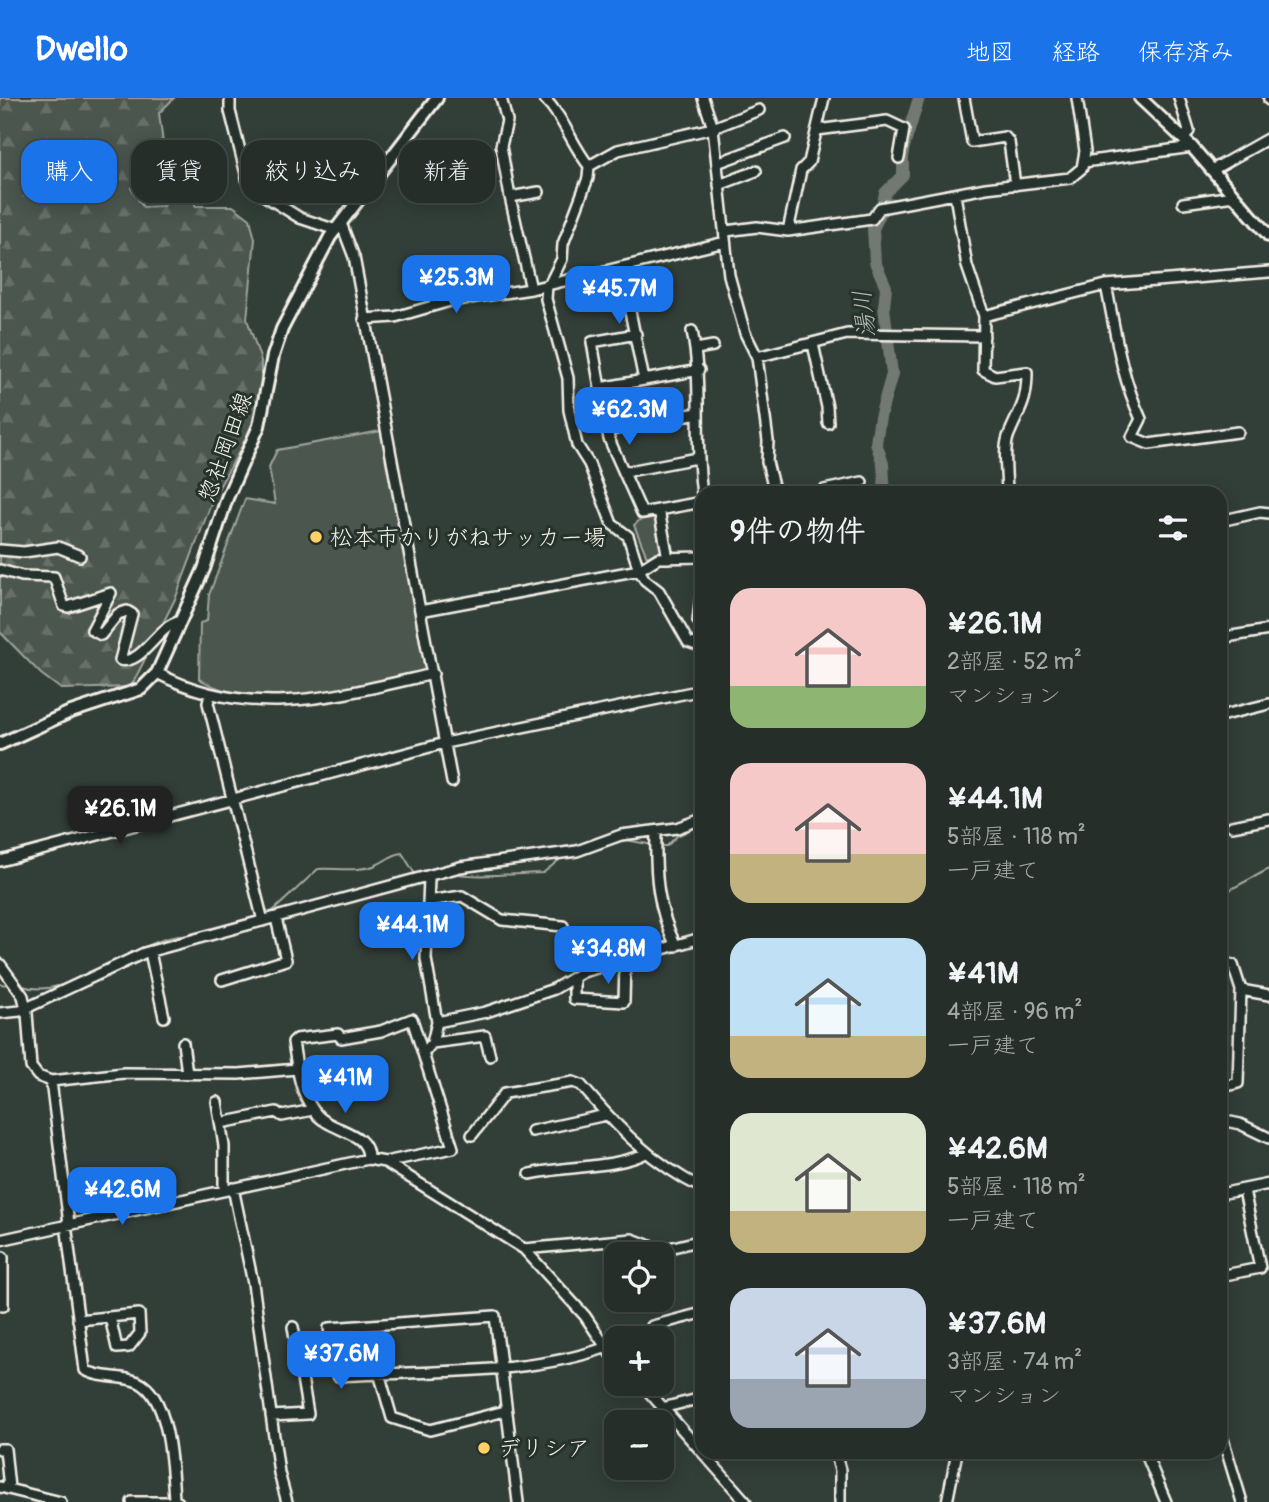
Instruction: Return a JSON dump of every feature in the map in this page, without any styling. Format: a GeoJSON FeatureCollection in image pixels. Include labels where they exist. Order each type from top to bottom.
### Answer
{"type":"FeatureCollection","features":[{"type":"Feature","properties":{"kind":"main road","name":"惣社岡田線"},"geometry":{"type":"LineString","coordinates":[[157,673],[204,569],[227,498],[259,426],[276,343],[338,226],[437,98]]}},
{"type":"Feature","properties":{"kind":"main road"},"geometry":{"type":"LineString","coordinates":[[1140,98],[1188,143],[1269,236]]}},
{"type":"Feature","properties":{"kind":"main road"},"geometry":{"type":"LineString","coordinates":[[0,744],[68,713],[141,689],[157,673]]}},
{"type":"Feature","properties":{"kind":"street"},"geometry":{"type":"LineString","coordinates":[[230,98],[230,111],[249,186],[300,218],[338,226],[354,257],[452,782]]}},
{"type":"Feature","properties":{"kind":"street"},"geometry":{"type":"LineString","coordinates":[[502,98],[507,121],[501,146],[531,289]]}},
{"type":"Feature","properties":{"kind":"street"},"geometry":{"type":"LineString","coordinates":[[544,98],[562,120],[578,152],[591,166]]}},
{"type":"Feature","properties":{"kind":"street"},"geometry":{"type":"LineString","coordinates":[[703,98],[713,128],[729,275],[745,332],[757,357],[768,441],[767,462],[773,486]]}},
{"type":"Feature","properties":{"kind":"street"},"geometry":{"type":"LineString","coordinates":[[788,231],[801,170],[809,162],[824,98]]}},
{"type":"Feature","properties":{"kind":"street"},"geometry":{"type":"LineString","coordinates":[[964,98],[972,142],[1005,137],[1009,142],[1015,185]]}},
{"type":"Feature","properties":{"kind":"street"},"geometry":{"type":"LineString","coordinates":[[364,319],[395,317],[450,301],[548,286],[757,228],[788,231],[852,224],[872,219],[880,208],[1070,178],[1077,175],[1083,162],[1077,98]]}},
{"type":"Feature","properties":{"kind":"street"},"geometry":{"type":"LineString","coordinates":[[1083,162],[1188,143],[1189,131],[1179,98]]}},
{"type":"Feature","properties":{"kind":"street"},"geometry":{"type":"LineString","coordinates":[[695,645],[688,642],[659,591],[645,580],[628,536],[612,524],[589,464],[577,445],[569,410],[568,378],[545,299],[548,286],[562,259],[563,244],[591,166],[618,150],[713,128],[759,110]]}},
{"type":"Feature","properties":{"kind":"street"},"geometry":{"type":"LineString","coordinates":[[817,130],[887,121],[904,129],[899,158]]}},
{"type":"Feature","properties":{"kind":"street"},"geometry":{"type":"LineString","coordinates":[[717,163],[785,138]]}},
{"type":"Feature","properties":{"kind":"street"},"geometry":{"type":"LineString","coordinates":[[1212,170],[1269,138]]}},
{"type":"Feature","properties":{"kind":"street"},"geometry":{"type":"LineString","coordinates":[[719,185],[756,171]]}},
{"type":"Feature","properties":{"kind":"street"},"geometry":{"type":"LineString","coordinates":[[510,197],[539,192]]}},
{"type":"Feature","properties":{"kind":"street"},"geometry":{"type":"LineString","coordinates":[[955,195],[967,266],[984,316],[983,370],[995,376],[1027,372],[1027,392],[1022,411],[1007,439],[1007,486]]}},
{"type":"Feature","properties":{"kind":"street"},"geometry":{"type":"LineString","coordinates":[[1183,203],[1234,196]]}},
{"type":"Feature","properties":{"kind":"street"},"geometry":{"type":"LineString","coordinates":[[621,267],[644,380]]}},
{"type":"Feature","properties":{"kind":"street"},"geometry":{"type":"LineString","coordinates":[[984,316],[1106,285],[1269,272]]}},
{"type":"Feature","properties":{"kind":"street"},"geometry":{"type":"LineString","coordinates":[[1106,285],[1121,369],[1141,419],[1132,437],[1149,443],[1238,432]]}},
{"type":"Feature","properties":{"kind":"street"},"geometry":{"type":"LineString","coordinates":[[692,331],[699,370],[697,458],[701,486]]}},
{"type":"Feature","properties":{"kind":"street"},"geometry":{"type":"LineString","coordinates":[[636,334],[592,342],[607,431],[642,513],[695,503]]}},
{"type":"Feature","properties":{"kind":"street"},"geometry":{"type":"LineString","coordinates":[[757,357],[847,334],[984,336]]}},
{"type":"Feature","properties":{"kind":"street"},"geometry":{"type":"LineString","coordinates":[[813,344],[828,407],[828,423]]}},
{"type":"Feature","properties":{"kind":"street"},"geometry":{"type":"LineString","coordinates":[[696,349],[713,346]]}},
{"type":"Feature","properties":{"kind":"street"},"geometry":{"type":"LineString","coordinates":[[600,388],[699,370]]}},
{"type":"Feature","properties":{"kind":"street"},"geometry":{"type":"LineString","coordinates":[[607,431],[697,414]]}},
{"type":"Feature","properties":{"kind":"street"},"geometry":{"type":"LineString","coordinates":[[624,472],[697,458]]}},
{"type":"Feature","properties":{"kind":"street"},"geometry":{"type":"LineString","coordinates":[[843,486],[862,482]]}},
{"type":"Feature","properties":{"kind":"street"},"geometry":{"type":"LineString","coordinates":[[659,510],[668,558]]}},
{"type":"Feature","properties":{"kind":"street"},"geometry":{"type":"LineString","coordinates":[[1227,519],[1259,512],[1269,513]]}},
{"type":"Feature","properties":{"kind":"street"},"geometry":{"type":"LineString","coordinates":[[0,550],[24,552],[58,547],[80,556]]}},
{"type":"Feature","properties":{"kind":"street"},"geometry":{"type":"LineString","coordinates":[[420,611],[642,567],[658,558],[695,557]]}},
{"type":"Feature","properties":{"kind":"street"},"geometry":{"type":"LineString","coordinates":[[0,570],[22,576],[54,577],[64,606],[68,607],[111,593],[92,630],[101,635],[118,614],[127,611],[132,614],[120,660],[136,657],[169,624],[179,621]]}},
{"type":"Feature","properties":{"kind":"street"},"geometry":{"type":"LineString","coordinates":[[1227,637],[1269,630]]}},
{"type":"Feature","properties":{"kind":"street"},"geometry":{"type":"LineString","coordinates":[[157,673],[210,695],[263,702],[314,700],[433,674]]}},
{"type":"Feature","properties":{"kind":"street"},"geometry":{"type":"LineString","coordinates":[[0,861],[445,743],[695,691]]}},
{"type":"Feature","properties":{"kind":"street"},"geometry":{"type":"LineString","coordinates":[[210,695],[208,703],[263,921]]}},
{"type":"Feature","properties":{"kind":"street"},"geometry":{"type":"LineString","coordinates":[[1227,714],[1269,704]]}},
{"type":"Feature","properties":{"kind":"street"},"geometry":{"type":"LineString","coordinates":[[1232,826],[1269,819]]}},
{"type":"Feature","properties":{"kind":"street"},"geometry":{"type":"LineString","coordinates":[[0,1013],[26,1008],[150,952],[429,878],[460,867],[577,851],[621,835],[656,832],[695,822]]}},
{"type":"Feature","properties":{"kind":"street"},"geometry":{"type":"LineString","coordinates":[[656,832],[656,890],[662,918],[676,946]]}},
{"type":"Feature","properties":{"kind":"street"},"geometry":{"type":"LineString","coordinates":[[424,1053],[432,1043],[437,1023],[426,959],[429,878]]}},
{"type":"Feature","properties":{"kind":"street"},"geometry":{"type":"LineString","coordinates":[[428,901],[462,896],[502,920],[563,926]]}},
{"type":"Feature","properties":{"kind":"street"},"geometry":{"type":"LineString","coordinates":[[222,980],[286,960],[276,918]]}},
{"type":"Feature","properties":{"kind":"street"},"geometry":{"type":"LineString","coordinates":[[437,1023],[467,1018],[554,989],[597,967],[625,962],[694,940]]}},
{"type":"Feature","properties":{"kind":"street"},"geometry":{"type":"LineString","coordinates":[[150,952],[164,1017]]}},
{"type":"Feature","properties":{"kind":"street"},"geometry":{"type":"LineString","coordinates":[[574,977],[573,999],[624,1002],[625,962]]}},
{"type":"Feature","properties":{"kind":"street"},"geometry":{"type":"LineString","coordinates":[[0,964],[23,996],[32,1071],[51,1081],[124,1073],[297,1069]]}},
{"type":"Feature","properties":{"kind":"street"},"geometry":{"type":"LineString","coordinates":[[1227,964],[1233,965],[1241,990],[1238,1083],[1227,1086]]}},
{"type":"Feature","properties":{"kind":"street"},"geometry":{"type":"LineString","coordinates":[[1241,990],[1269,995]]}},
{"type":"Feature","properties":{"kind":"street"},"geometry":{"type":"LineString","coordinates":[[467,1018],[470,1037]]}},
{"type":"Feature","properties":{"kind":"street"},"geometry":{"type":"LineString","coordinates":[[368,1159],[365,1145],[353,1133],[330,1126],[313,1110],[302,1091],[293,1042],[296,1039],[338,1034],[341,1038],[381,1031],[412,1019],[453,1148],[385,1163]]}},
{"type":"Feature","properties":{"kind":"street"},"geometry":{"type":"LineString","coordinates":[[432,1043],[485,1036],[490,1056]]}},
{"type":"Feature","properties":{"kind":"street"},"geometry":{"type":"LineString","coordinates":[[184,1043],[187,1073]]}},
{"type":"Feature","properties":{"kind":"street"},"geometry":{"type":"LineString","coordinates":[[51,1081],[85,1370],[141,1383],[163,1412],[177,1501],[132,1502]]}},
{"type":"Feature","properties":{"kind":"street"},"geometry":{"type":"LineString","coordinates":[[471,1135],[505,1093],[573,1082],[581,1085],[606,1115],[664,1169],[695,1184]]}},
{"type":"Feature","properties":{"kind":"street"},"geometry":{"type":"LineString","coordinates":[[217,1102],[229,1189],[253,1283],[279,1473],[287,1502]]}},
{"type":"Feature","properties":{"kind":"street"},"geometry":{"type":"LineString","coordinates":[[221,1123],[276,1112],[282,1116],[313,1110]]}},
{"type":"Feature","properties":{"kind":"street"},"geometry":{"type":"LineString","coordinates":[[531,1131],[606,1115]]}},
{"type":"Feature","properties":{"kind":"street"},"geometry":{"type":"LineString","coordinates":[[1227,1121],[1240,1124],[1269,1138]]}},
{"type":"Feature","properties":{"kind":"street"},"geometry":{"type":"LineString","coordinates":[[530,1174],[562,1166],[593,1165],[646,1153]]}},
{"type":"Feature","properties":{"kind":"street"},"geometry":{"type":"LineString","coordinates":[[0,1240],[368,1159],[385,1163],[524,1249],[564,1292],[604,1343]]}},
{"type":"Feature","properties":{"kind":"street"},"geometry":{"type":"LineString","coordinates":[[1227,1193],[1269,1184]]}},
{"type":"Feature","properties":{"kind":"street"},"geometry":{"type":"LineString","coordinates":[[1227,1275],[1260,1268],[1244,1190]]}},
{"type":"Feature","properties":{"kind":"street"},"geometry":{"type":"LineString","coordinates":[[524,1249],[632,1238],[661,1250],[695,1242]]}},
{"type":"Feature","properties":{"kind":"street"},"geometry":{"type":"LineString","coordinates":[[0,1257],[3,1257],[4,1307]]}},
{"type":"Feature","properties":{"kind":"street"},"geometry":{"type":"LineString","coordinates":[[518,1502],[499,1366],[495,1316],[329,1328],[338,1376],[499,1366],[581,1357],[604,1348]]}},
{"type":"Feature","properties":{"kind":"street"},"geometry":{"type":"LineString","coordinates":[[653,1326],[695,1316]]}},
{"type":"Feature","properties":{"kind":"street"},"geometry":{"type":"LineString","coordinates":[[78,1320],[110,1317]]}},
{"type":"Feature","properties":{"kind":"street"},"geometry":{"type":"LineString","coordinates":[[271,1416],[307,1414],[293,1327]]}},
{"type":"Feature","properties":{"kind":"street"},"geometry":{"type":"LineString","coordinates":[[300,1366],[335,1359]]}},
{"type":"Feature","properties":{"kind":"street"},"geometry":{"type":"LineString","coordinates":[[379,1373],[392,1418],[430,1430],[505,1411]]}},
{"type":"Feature","properties":{"kind":"street"},"geometry":{"type":"LineString","coordinates":[[652,1396],[695,1444]]}},
{"type":"Feature","properties":{"kind":"street"},"geometry":{"type":"LineString","coordinates":[[662,1408],[695,1400]]}},
{"type":"Feature","properties":{"kind":"street"},"geometry":{"type":"LineString","coordinates":[[0,1449],[5,1449],[4,1488],[61,1502]]}},
{"type":"Feature","properties":{"kind":"street"},"geometry":{"type":"LineString","coordinates":[[1227,1452],[1242,1502]]}},
{"type":"Feature","properties":{"kind":"street"},"geometry":{"type":"LineString","coordinates":[[708,1459],[746,1502]]}},
{"type":"Feature","properties":{"kind":"street"},"geometry":{"type":"LineString","coordinates":[[837,1459],[841,1470],[840,1502]]}},
{"type":"Feature","properties":{"kind":"street"},"geometry":{"type":"LineString","coordinates":[[947,1502],[956,1459]]}},
{"type":"Feature","properties":{"kind":"street"},"geometry":{"type":"LineString","coordinates":[[1148,1459],[1166,1502]]}},
{"type":"Feature","properties":{"kind":"green space"},"geometry":{"type":"Polygon","coordinates":[[[0,98],[174,98],[159,113],[163,140],[131,140],[131,203],[140,203],[143,207],[163,206],[165,203],[233,206],[250,219],[255,239],[247,319],[261,361],[261,393],[257,420],[214,496],[176,597],[131,687],[61,689],[41,674],[0,632],[0,98]]]}},
{"type":"Feature","properties":{"kind":"green space","name":"松本市かりがねサッカー場"},"geometry":{"type":"Polygon","coordinates":[[[381,431],[427,668],[423,673],[339,692],[281,698],[253,697],[226,691],[199,679],[200,623],[207,621],[209,595],[245,499],[275,504],[269,467],[277,450],[381,431]]]}},
{"type":"Feature","properties":{"kind":"green space"},"geometry":{"type":"Polygon","coordinates":[[[657,517],[664,554],[647,557],[634,525],[640,520],[657,517]]]}},
{"type":"Feature","properties":{"kind":"waterway","name":"湯川"},"geometry":{"type":"LineString","coordinates":[[884,486],[883,464],[876,443],[892,374],[884,307],[886,287],[875,262],[873,229],[881,212],[885,193],[903,175],[903,150],[919,98]]}},
{"type":"Feature","properties":{"kind":"waterway"},"geometry":{"type":"LineString","coordinates":[[550,99],[558,105],[562,113]]}},
{"type":"Feature","properties":{"kind":"waterway"},"geometry":{"type":"LineString","coordinates":[[585,198],[589,187]]}},
{"type":"Feature","properties":{"kind":"waterway"},"geometry":{"type":"LineString","coordinates":[[558,327],[562,342]]}},
{"type":"Feature","properties":{"kind":"waterway"},"geometry":{"type":"LineString","coordinates":[[632,534],[642,565]]}},
{"type":"Feature","properties":{"kind":"waterway"},"geometry":{"type":"LineString","coordinates":[[646,573],[669,597],[690,637],[695,640]]}},
{"type":"Feature","properties":{"kind":"waterway"},"geometry":{"type":"LineString","coordinates":[[659,846],[667,846],[677,836],[695,827]]}},
{"type":"Feature","properties":{"kind":"waterway"},"geometry":{"type":"LineString","coordinates":[[621,839],[653,845]]}},
{"type":"Feature","properties":{"kind":"waterway"},"geometry":{"type":"LineString","coordinates":[[265,914],[273,911],[318,869],[370,867],[402,853],[415,874]]}},
{"type":"Feature","properties":{"kind":"waterway"},"geometry":{"type":"LineString","coordinates":[[453,872],[481,875],[543,873],[563,857]]}},
{"type":"Feature","properties":{"kind":"waterway","name":"湯川"},"geometry":{"type":"LineString","coordinates":[[1227,891],[1269,869]]}},
{"type":"Feature","properties":{"kind":"waterway"},"geometry":{"type":"LineString","coordinates":[[123,958],[164,939],[190,936]]}},
{"type":"Feature","properties":{"kind":"waterway"},"geometry":{"type":"LineString","coordinates":[[22,986],[59,986],[118,960]]}},
{"type":"Feature","properties":{"kind":"waterway"},"geometry":{"type":"LineString","coordinates":[[0,984],[9,985]]}},
{"type":"Feature","properties":{"kind":"place","name":"松本市かりがねサッカー場"},"geometry":{"type":"Point","coordinates":[316,537]}},
{"type":"Feature","properties":{"kind":"place","name":"デリシア"},"geometry":{"type":"Point","coordinates":[484,1448]}}]}
